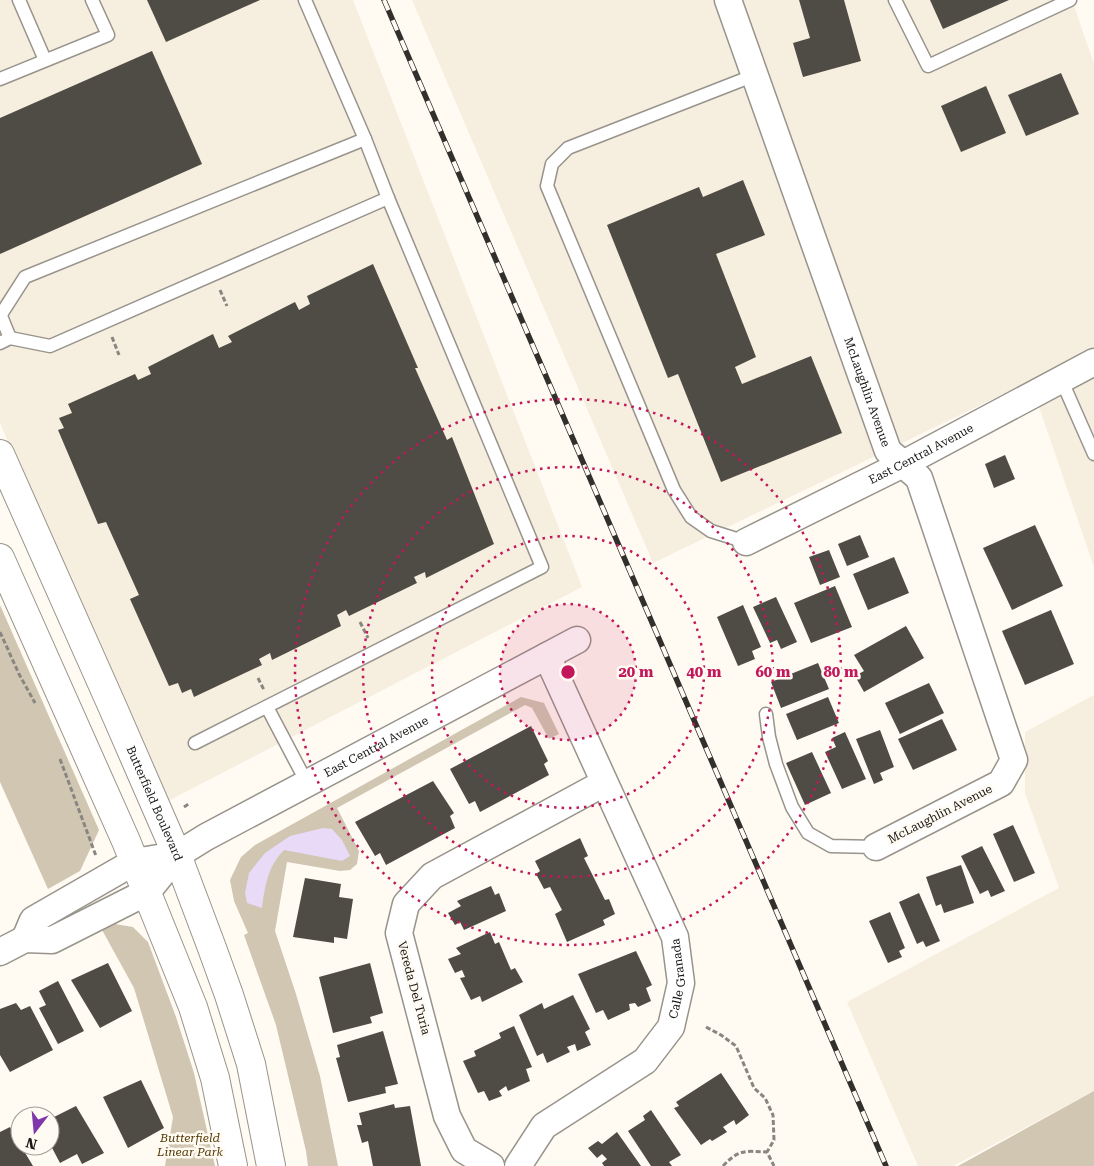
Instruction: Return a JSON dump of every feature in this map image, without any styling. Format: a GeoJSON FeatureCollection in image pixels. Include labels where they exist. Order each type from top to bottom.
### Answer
{"type":"FeatureCollection","features":[{"type":"Feature","properties":{"kind":"main road","name":"Butterfield Boulevard"},"geometry":{"type":"LineString","coordinates":[[0,454],[109,699],[176,856],[229,995],[248,1055],[271,1166]]}},
{"type":"Feature","properties":{"kind":"main road"},"geometry":{"type":"LineString","coordinates":[[0,558],[147,892],[193,1007],[215,1078],[234,1166]]}},
{"type":"Feature","properties":{"kind":"street","name":"McLaughlin Avenue"},"geometry":{"type":"LineString","coordinates":[[728,0],[888,451],[919,478],[1014,760],[1001,783],[876,847]]}},
{"type":"Feature","properties":{"kind":"street","name":"East Central Avenue"},"geometry":{"type":"LineString","coordinates":[[746,542],[903,464],[1094,362]]}},
{"type":"Feature","properties":{"kind":"street","name":"East Central Avenue"},"geometry":{"type":"LineString","coordinates":[[0,952],[25,939],[52,940],[147,892],[176,856],[208,836],[576,640]]}},
{"type":"Feature","properties":{"kind":"street","name":"Calle Granada"},"geometry":{"type":"LineString","coordinates":[[518,1166],[544,1126],[645,1061],[671,1027],[681,982],[675,937],[547,656]]}},
{"type":"Feature","properties":{"kind":"street","name":"Vereda Del Turia"},"geometry":{"type":"LineString","coordinates":[[491,1166],[464,1150],[447,1116],[399,933],[406,904],[432,876],[604,782]]}},
{"type":"Feature","properties":{"kind":"street","name":"East Central Avenue"},"geometry":{"type":"LineString","coordinates":[[25,939],[33,920],[134,862],[176,856]]}},
{"type":"Feature","properties":{"kind":"lane"},"geometry":{"type":"LineString","coordinates":[[19,0],[45,60]]}},
{"type":"Feature","properties":{"kind":"lane"},"geometry":{"type":"LineString","coordinates":[[0,79],[108,35],[92,0]]}},
{"type":"Feature","properties":{"kind":"lane"},"geometry":{"type":"LineString","coordinates":[[194,743],[542,567],[388,198],[365,138],[305,0]]}},
{"type":"Feature","properties":{"kind":"lane"},"geometry":{"type":"LineString","coordinates":[[895,0],[928,66],[1070,0]]}},
{"type":"Feature","properties":{"kind":"lane"},"geometry":{"type":"LineString","coordinates":[[746,542],[711,531],[691,517],[674,490],[547,186],[552,164],[568,148],[755,75]]}},
{"type":"Feature","properties":{"kind":"lane"},"geometry":{"type":"LineString","coordinates":[[365,138],[25,277],[0,316],[5,340],[50,346],[388,198]]}},
{"type":"Feature","properties":{"kind":"lane"},"geometry":{"type":"LineString","coordinates":[[1061,379],[1094,454]]}},
{"type":"Feature","properties":{"kind":"lane"},"geometry":{"type":"LineString","coordinates":[[267,706],[307,783]]}},
{"type":"Feature","properties":{"kind":"lane"},"geometry":{"type":"LineString","coordinates":[[766,714],[769,737],[776,764],[792,807],[808,833],[830,846],[876,847]]}},
{"type":"Feature","properties":{"kind":"path"},"geometry":{"type":"LineString","coordinates":[[0,632],[19,674],[36,704]]}},
{"type":"Feature","properties":{"kind":"path"},"geometry":{"type":"LineString","coordinates":[[57,753],[97,858]]}},
{"type":"Feature","properties":{"kind":"path"},"geometry":{"type":"LineString","coordinates":[[706,1027],[736,1046],[754,1088],[765,1098],[773,1115],[774,1140],[767,1152]]}},
{"type":"Feature","properties":{"kind":"path"},"geometry":{"type":"LineString","coordinates":[[723,1166],[732,1156],[744,1151],[767,1152]]}},
{"type":"Feature","properties":{"kind":"path"},"geometry":{"type":"LineString","coordinates":[[767,1152],[774,1166]]}},
{"type":"Feature","properties":{"kind":"shaded area"},"geometry":{"type":"Polygon","coordinates":[[[0,0],[353,0],[582,587],[164,803],[0,423],[0,0]]]}},
{"type":"Feature","properties":{"kind":"shaded area"},"geometry":{"type":"Polygon","coordinates":[[[412,0],[1072,0],[1094,64],[1094,350],[653,563],[412,0]]]}},
{"type":"Feature","properties":{"kind":"shaded area"},"geometry":{"type":"Polygon","coordinates":[[[1094,371],[1094,567],[1037,401],[1094,371]]]}},
{"type":"Feature","properties":{"kind":"shaded area"},"geometry":{"type":"Polygon","coordinates":[[[1094,695],[1094,1091],[953,1166],[918,1166],[847,1002],[1059,888],[1025,793],[1025,732],[1094,695]]]}},
{"type":"Feature","properties":{"kind":"shaded area"},"geometry":{"type":"Polygon","coordinates":[[[323,828],[332,829],[342,840],[350,856],[342,861],[284,850],[271,870],[266,884],[262,908],[247,903],[245,893],[249,873],[265,853],[290,836],[323,828]]]}},
{"type":"Feature","properties":{"kind":"green space"},"geometry":{"type":"Polygon","coordinates":[[[0,605],[99,830],[80,871],[48,889],[0,782],[0,605]]]}},
{"type":"Feature","properties":{"kind":"green space"},"geometry":{"type":"Polygon","coordinates":[[[521,697],[544,703],[559,734],[549,739],[532,708],[525,705],[337,808],[359,851],[357,864],[350,870],[340,871],[287,862],[275,931],[320,1076],[338,1166],[308,1166],[276,1025],[244,935],[248,933],[234,901],[230,880],[241,857],[255,845],[521,697]]]}},
{"type":"Feature","properties":{"kind":"green space","name":"Butterfield Linear Park"},"geometry":{"type":"Polygon","coordinates":[[[115,924],[133,927],[148,942],[176,1017],[194,1073],[215,1166],[165,1166],[173,1117],[134,988],[101,928],[115,924]]]}},
{"type":"Feature","properties":{"kind":"green space"},"geometry":{"type":"Polygon","coordinates":[[[1094,1091],[1094,1166],[958,1166],[1094,1091]]]}},
{"type":"Feature","properties":{"kind":"building"},"geometry":{"type":"Polygon","coordinates":[[[147,0],[260,0],[166,42],[147,0]]]}},
{"type":"Feature","properties":{"kind":"building"},"geometry":{"type":"Polygon","coordinates":[[[799,0],[844,0],[861,61],[803,77],[793,43],[810,38],[799,0]]]}},
{"type":"Feature","properties":{"kind":"building"},"geometry":{"type":"Polygon","coordinates":[[[930,0],[1009,0],[943,29],[930,0]]]}},
{"type":"Feature","properties":{"kind":"building"},"geometry":{"type":"Polygon","coordinates":[[[152,51],[202,164],[0,254],[0,118],[152,51]]]}},
{"type":"Feature","properties":{"kind":"building"},"geometry":{"type":"Polygon","coordinates":[[[1061,73],[1079,114],[1026,136],[1008,95],[1061,73]]]}},
{"type":"Feature","properties":{"kind":"building"},"geometry":{"type":"Polygon","coordinates":[[[986,86],[1006,133],[961,152],[941,106],[986,86]]]}},
{"type":"Feature","properties":{"kind":"building"},"geometry":{"type":"Polygon","coordinates":[[[743,180],[765,235],[716,254],[756,357],[735,367],[742,384],[811,356],[842,433],[721,482],[678,374],[668,378],[607,225],[699,187],[703,197],[743,180]]]}},
{"type":"Feature","properties":{"kind":"building"},"geometry":{"type":"Polygon","coordinates":[[[373,264],[418,368],[415,368],[447,440],[452,437],[494,544],[426,578],[425,572],[414,577],[417,583],[349,616],[346,610],[337,615],[341,626],[272,660],[270,653],[259,659],[262,665],[194,697],[191,689],[182,693],[178,683],[169,686],[130,599],[139,595],[106,522],[98,524],[58,430],[64,428],[59,418],[72,413],[68,404],[135,374],[138,380],[151,374],[148,367],[213,334],[219,348],[232,342],[228,336],[295,302],[299,310],[310,304],[307,296],[373,264]]]}},
{"type":"Feature","properties":{"kind":"building"},"geometry":{"type":"Polygon","coordinates":[[[1005,455],[1015,479],[994,488],[985,464],[1005,455]]]}},
{"type":"Feature","properties":{"kind":"building"},"geometry":{"type":"Polygon","coordinates":[[[1035,525],[1063,586],[1012,610],[983,548],[1035,525]]]}},
{"type":"Feature","properties":{"kind":"building"},"geometry":{"type":"Polygon","coordinates":[[[860,535],[869,557],[847,566],[838,544],[860,535]]]}},
{"type":"Feature","properties":{"kind":"building"},"geometry":{"type":"Polygon","coordinates":[[[829,550],[840,577],[820,585],[809,557],[829,550]]]}},
{"type":"Feature","properties":{"kind":"building"},"geometry":{"type":"Polygon","coordinates":[[[894,557],[909,593],[868,610],[853,574],[894,557]]]}},
{"type":"Feature","properties":{"kind":"building"},"geometry":{"type":"Polygon","coordinates":[[[835,586],[852,627],[811,643],[794,603],[835,586]]]}},
{"type":"Feature","properties":{"kind":"building"},"geometry":{"type":"Polygon","coordinates":[[[776,597],[797,642],[781,649],[777,640],[770,643],[753,607],[776,597]]]}},
{"type":"Feature","properties":{"kind":"building"},"geometry":{"type":"Polygon","coordinates":[[[743,605],[761,647],[752,651],[755,659],[738,666],[717,617],[743,605]]]}},
{"type":"Feature","properties":{"kind":"building"},"geometry":{"type":"Polygon","coordinates":[[[1051,610],[1074,664],[1025,685],[1002,631],[1051,610]]]}},
{"type":"Feature","properties":{"kind":"building"},"geometry":{"type":"Polygon","coordinates":[[[906,626],[924,658],[864,692],[855,676],[864,671],[854,655],[906,626]]]}},
{"type":"Feature","properties":{"kind":"building"},"geometry":{"type":"Polygon","coordinates":[[[818,663],[829,689],[781,708],[771,682],[818,663]]]}},
{"type":"Feature","properties":{"kind":"building"},"geometry":{"type":"Polygon","coordinates":[[[929,683],[944,713],[900,734],[885,703],[929,683]]]}},
{"type":"Feature","properties":{"kind":"building"},"geometry":{"type":"Polygon","coordinates":[[[828,697],[839,723],[797,740],[786,714],[828,697]]]}},
{"type":"Feature","properties":{"kind":"building"},"geometry":{"type":"Polygon","coordinates":[[[942,719],[957,750],[913,770],[898,739],[942,719]]]}},
{"type":"Feature","properties":{"kind":"building"},"geometry":{"type":"Polygon","coordinates":[[[531,726],[548,761],[544,764],[549,775],[480,812],[475,801],[469,804],[450,769],[531,726]]]}},
{"type":"Feature","properties":{"kind":"building"},"geometry":{"type":"Polygon","coordinates":[[[880,730],[894,767],[880,773],[883,780],[874,784],[856,739],[880,730]]]}},
{"type":"Feature","properties":{"kind":"building"},"geometry":{"type":"Polygon","coordinates":[[[845,732],[866,779],[842,789],[825,752],[836,747],[832,738],[845,732]]]}},
{"type":"Feature","properties":{"kind":"building"},"geometry":{"type":"Polygon","coordinates":[[[812,752],[831,793],[805,805],[786,763],[812,752]]]}},
{"type":"Feature","properties":{"kind":"building"},"geometry":{"type":"Polygon","coordinates":[[[433,781],[454,813],[450,816],[455,828],[386,865],[380,853],[375,856],[355,822],[433,781]]]}},
{"type":"Feature","properties":{"kind":"building"},"geometry":{"type":"Polygon","coordinates":[[[1013,825],[1035,873],[1014,882],[993,834],[1013,825]]]}},
{"type":"Feature","properties":{"kind":"building"},"geometry":{"type":"Polygon","coordinates":[[[580,838],[588,856],[584,858],[605,900],[609,899],[615,914],[603,920],[605,925],[567,942],[555,914],[562,910],[550,887],[544,889],[536,874],[540,871],[535,861],[580,838]]]}},
{"type":"Feature","properties":{"kind":"building"},"geometry":{"type":"Polygon","coordinates":[[[982,846],[1005,891],[991,897],[988,890],[980,894],[961,856],[982,846]]]}},
{"type":"Feature","properties":{"kind":"building"},"geometry":{"type":"Polygon","coordinates":[[[961,865],[974,903],[944,913],[941,904],[936,906],[926,877],[961,865]]]}},
{"type":"Feature","properties":{"kind":"building"},"geometry":{"type":"Polygon","coordinates":[[[305,878],[341,884],[339,897],[353,899],[347,939],[334,937],[334,943],[293,937],[305,878]]]}},
{"type":"Feature","properties":{"kind":"building"},"geometry":{"type":"Polygon","coordinates":[[[491,886],[495,895],[499,893],[506,911],[464,930],[460,922],[455,925],[448,913],[461,906],[457,901],[491,886]]]}},
{"type":"Feature","properties":{"kind":"building"},"geometry":{"type":"Polygon","coordinates":[[[919,893],[940,941],[926,947],[923,941],[917,944],[899,902],[919,893]]]}},
{"type":"Feature","properties":{"kind":"building"},"geometry":{"type":"Polygon","coordinates":[[[890,912],[905,948],[899,951],[902,957],[888,963],[869,921],[890,912]]]}},
{"type":"Feature","properties":{"kind":"building"},"geometry":{"type":"Polygon","coordinates":[[[490,932],[495,944],[499,942],[511,970],[515,968],[523,982],[482,1002],[480,996],[471,1000],[460,978],[465,977],[462,970],[455,973],[448,959],[461,954],[456,948],[490,932]]]}},
{"type":"Feature","properties":{"kind":"building"},"geometry":{"type":"Polygon","coordinates":[[[636,951],[652,985],[646,988],[651,1001],[638,1007],[635,1003],[629,1004],[630,1010],[608,1020],[603,1010],[596,1013],[578,974],[636,951]]]}},
{"type":"Feature","properties":{"kind":"building"},"geometry":{"type":"Polygon","coordinates":[[[108,963],[132,1011],[100,1028],[71,980],[108,963]]]}},
{"type":"Feature","properties":{"kind":"building"},"geometry":{"type":"Polygon","coordinates":[[[370,963],[383,1013],[370,1017],[372,1023],[333,1033],[319,977],[370,963]]]}},
{"type":"Feature","properties":{"kind":"building"},"geometry":{"type":"Polygon","coordinates":[[[58,981],[84,1031],[58,1044],[39,1008],[46,1005],[39,991],[58,981]]]}},
{"type":"Feature","properties":{"kind":"building"},"geometry":{"type":"Polygon","coordinates":[[[573,995],[590,1029],[585,1032],[591,1045],[577,1051],[575,1044],[567,1047],[570,1052],[547,1063],[543,1053],[537,1056],[519,1015],[542,1003],[544,1009],[573,995]]]}},
{"type":"Feature","properties":{"kind":"building"},"geometry":{"type":"Polygon","coordinates":[[[16,1003],[21,1010],[30,1006],[53,1050],[10,1072],[0,1055],[0,1009],[16,1003]]]}},
{"type":"Feature","properties":{"kind":"building"},"geometry":{"type":"Polygon","coordinates":[[[514,1026],[532,1067],[526,1069],[530,1081],[508,1091],[506,1086],[499,1091],[502,1096],[489,1101],[484,1091],[478,1093],[463,1061],[476,1056],[474,1051],[501,1038],[499,1033],[514,1026]]]}},
{"type":"Feature","properties":{"kind":"building"},"geometry":{"type":"Polygon","coordinates":[[[383,1031],[398,1084],[385,1087],[386,1093],[348,1102],[336,1058],[340,1057],[337,1045],[383,1031]]]}},
{"type":"Feature","properties":{"kind":"building"},"geometry":{"type":"Polygon","coordinates":[[[721,1073],[749,1115],[736,1125],[734,1120],[723,1127],[727,1132],[701,1145],[674,1108],[679,1106],[676,1102],[721,1073]]]}},
{"type":"Feature","properties":{"kind":"building"},"geometry":{"type":"Polygon","coordinates":[[[141,1080],[164,1128],[128,1148],[103,1097],[141,1080]]]}},
{"type":"Feature","properties":{"kind":"building"},"geometry":{"type":"Polygon","coordinates":[[[394,1104],[395,1108],[410,1106],[421,1166],[373,1166],[368,1141],[362,1143],[357,1125],[362,1125],[359,1113],[394,1104]]]}},
{"type":"Feature","properties":{"kind":"building"},"geometry":{"type":"Polygon","coordinates":[[[76,1106],[104,1153],[82,1164],[77,1154],[60,1163],[56,1156],[60,1156],[60,1114],[76,1106]]]}},
{"type":"Feature","properties":{"kind":"building"},"geometry":{"type":"Polygon","coordinates":[[[651,1110],[681,1155],[669,1162],[672,1166],[651,1166],[628,1131],[645,1120],[643,1116],[651,1110]]]}},
{"type":"Feature","properties":{"kind":"building"},"geometry":{"type":"Polygon","coordinates":[[[10,1127],[10,1156],[27,1156],[33,1166],[0,1166],[0,1132],[10,1127]]]}},
{"type":"Feature","properties":{"kind":"building"},"geometry":{"type":"Polygon","coordinates":[[[617,1132],[641,1166],[604,1166],[602,1163],[607,1159],[602,1154],[597,1158],[588,1148],[598,1141],[602,1144],[617,1132]]]}},
{"type":"Feature","properties":{"kind":"railway"},"geometry":{"type":"LineString","coordinates":[[384,0],[886,1166]]}}]}
